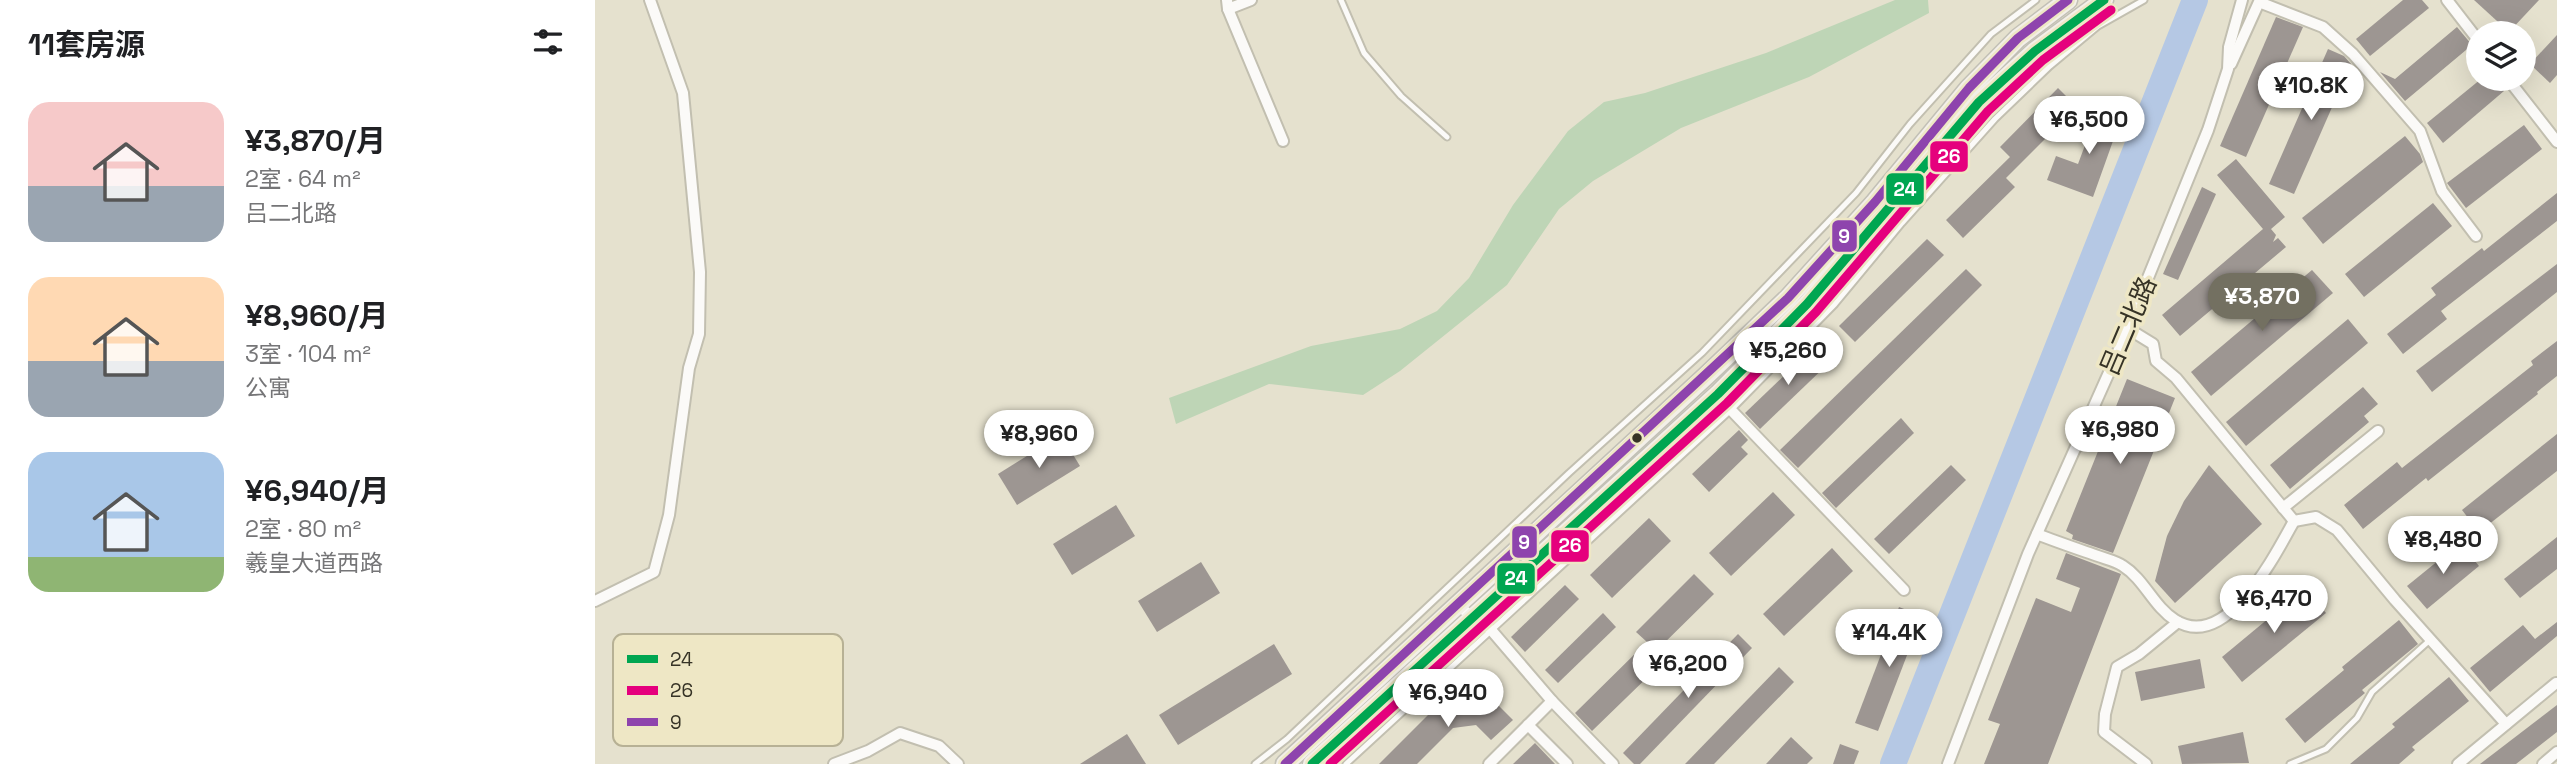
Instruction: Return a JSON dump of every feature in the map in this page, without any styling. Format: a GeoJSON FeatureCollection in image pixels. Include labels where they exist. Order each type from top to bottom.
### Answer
{"type":"FeatureCollection","features":[{"type":"Feature","properties":{"kind":"main road"},"geometry":{"type":"LineString","coordinates":[[1285,764],[1788,298],[1875,202],[1969,88],[2018,38],[2068,0]]}},
{"type":"Feature","properties":{"kind":"main road"},"geometry":{"type":"LineString","coordinates":[[1312,764],[1718,394],[1807,304],[1979,102],[2035,51],[2104,0]]}},
{"type":"Feature","properties":{"kind":"street"},"geometry":{"type":"LineString","coordinates":[[595,600],[654,572],[669,515],[689,369],[699,334],[700,272],[683,93],[650,0]]}},
{"type":"Feature","properties":{"kind":"street"},"geometry":{"type":"LineString","coordinates":[[1251,0],[1227,4],[1283,141]]}},
{"type":"Feature","properties":{"kind":"street","name":"吕二北路"},"geometry":{"type":"LineString","coordinates":[[1948,764],[2037,534],[2127,328],[2208,130],[2228,69],[2229,47],[2242,0]]}},
{"type":"Feature","properties":{"kind":"street"},"geometry":{"type":"LineString","coordinates":[[2447,0],[2466,25]]}},
{"type":"Feature","properties":{"kind":"street"},"geometry":{"type":"LineString","coordinates":[[2228,69],[2259,2],[2323,27],[2353,54],[2420,131],[2442,191],[2476,236]]}},
{"type":"Feature","properties":{"kind":"street"},"geometry":{"type":"LineString","coordinates":[[2517,91],[2557,142]]}},
{"type":"Feature","properties":{"kind":"street"},"geometry":{"type":"LineString","coordinates":[[2127,328],[2153,344],[2156,361],[2176,378],[2294,521]]}},
{"type":"Feature","properties":{"kind":"street"},"geometry":{"type":"LineString","coordinates":[[1731,410],[1904,590]]}},
{"type":"Feature","properties":{"kind":"street"},"geometry":{"type":"LineString","coordinates":[[2283,508],[2378,431]]}},
{"type":"Feature","properties":{"kind":"street"},"geometry":{"type":"LineString","coordinates":[[2037,534],[2123,566],[2167,614],[2178,622],[2204,626],[2217,622],[2228,614],[2262,577],[2294,521],[2316,517],[2337,530],[2507,724]]}},
{"type":"Feature","properties":{"kind":"street"},"geometry":{"type":"LineString","coordinates":[[1457,604],[1492,631],[1552,701],[1613,764]]}},
{"type":"Feature","properties":{"kind":"street"},"geometry":{"type":"LineString","coordinates":[[2146,764],[2104,732],[2105,714],[2117,667],[2139,654],[2178,622]]}},
{"type":"Feature","properties":{"kind":"street"},"geometry":{"type":"LineString","coordinates":[[2458,764],[2556,682]]}},
{"type":"Feature","properties":{"kind":"street"},"geometry":{"type":"LineString","coordinates":[[1489,764],[1552,701]]}},
{"type":"Feature","properties":{"kind":"street"},"geometry":{"type":"LineString","coordinates":[[1528,725],[1564,763]]}},
{"type":"Feature","properties":{"kind":"street"},"geometry":{"type":"LineString","coordinates":[[834,764],[868,751],[900,733],[939,746],[958,764]]}},
{"type":"Feature","properties":{"kind":"street"},"geometry":{"type":"LineString","coordinates":[[2543,764],[2557,752]]}},
{"type":"Feature","properties":{"kind":"lane"},"geometry":{"type":"LineString","coordinates":[[1341,0],[1364,53],[1401,96],[1447,137]]}},
{"type":"Feature","properties":{"kind":"lane"},"geometry":{"type":"LineString","coordinates":[[1255,764],[1287,740],[1569,473],[1702,353],[1856,193],[1910,124],[1991,34],[2036,0]]}},
{"type":"Feature","properties":{"kind":"lane"},"geometry":{"type":"LineString","coordinates":[[1346,764],[1731,410],[1835,304],[1902,223],[1995,119],[2050,66],[2098,26],[2144,0]]}},
{"type":"Feature","properties":{"kind":"lane"},"geometry":{"type":"LineString","coordinates":[[2290,764],[2326,749],[2357,718],[2372,692],[2430,639]]}},
{"type":"Feature","properties":{"kind":"green space"},"geometry":{"type":"Polygon","coordinates":[[[1895,0],[1928,0],[1929,13],[1809,77],[1681,128],[1593,181],[1559,209],[1507,285],[1400,371],[1363,395],[1269,384],[1176,424],[1169,398],[1311,346],[1400,329],[1437,311],[1469,278],[1513,205],[1568,131],[1604,102],[1645,93],[1766,53],[1895,0]]]}},
{"type":"Feature","properties":{"kind":"building"},"geometry":{"type":"Polygon","coordinates":[[[2403,0],[2422,0],[2429,8],[2370,56],[2356,39],[2403,0]]]}},
{"type":"Feature","properties":{"kind":"building"},"geometry":{"type":"Polygon","coordinates":[[[2474,0],[2539,0],[2519,21],[2497,21],[2474,0]]]}},
{"type":"Feature","properties":{"kind":"building"},"geometry":{"type":"Polygon","coordinates":[[[2276,17],[2303,27],[2246,157],[2220,146],[2276,17]]]}},
{"type":"Feature","properties":{"kind":"building"},"geometry":{"type":"Polygon","coordinates":[[[2457,27],[2466,38],[2466,50],[2405,101],[2380,72],[2395,79],[2457,27]]]}},
{"type":"Feature","properties":{"kind":"building"},"geometry":{"type":"Polygon","coordinates":[[[2557,35],[2557,75],[2550,83],[2536,70],[2536,58],[2557,35]]]}},
{"type":"Feature","properties":{"kind":"building"},"geometry":{"type":"Polygon","coordinates":[[[2328,49],[2344,56],[2351,64],[2294,194],[2269,184],[2328,49]]]}},
{"type":"Feature","properties":{"kind":"building"},"geometry":{"type":"Polygon","coordinates":[[[2058,88],[2077,107],[2006,178],[2015,187],[1963,238],[1946,220],[2010,157],[2000,147],[2058,88]]]}},
{"type":"Feature","properties":{"kind":"building"},"geometry":{"type":"Polygon","coordinates":[[[2466,91],[2504,91],[2443,143],[2427,123],[2466,91]]]}},
{"type":"Feature","properties":{"kind":"building"},"geometry":{"type":"Polygon","coordinates":[[[2100,105],[2123,113],[2093,197],[2047,180],[2056,156],[2078,164],[2100,105]]]}},
{"type":"Feature","properties":{"kind":"building"},"geometry":{"type":"Polygon","coordinates":[[[2524,125],[2542,149],[2466,208],[2447,183],[2524,125]]]}},
{"type":"Feature","properties":{"kind":"building"},"geometry":{"type":"Polygon","coordinates":[[[2405,136],[2423,162],[2323,244],[2302,218],[2405,136]]]}},
{"type":"Feature","properties":{"kind":"building"},"geometry":{"type":"Polygon","coordinates":[[[2236,159],[2285,217],[2271,229],[2276,235],[2273,242],[2278,238],[2286,247],[2180,336],[2162,315],[2263,229],[2217,175],[2236,159]]]}},
{"type":"Feature","properties":{"kind":"building"},"geometry":{"type":"Polygon","coordinates":[[[2202,187],[2216,194],[2178,280],[2163,274],[2202,187]]]}},
{"type":"Feature","properties":{"kind":"building"},"geometry":{"type":"Polygon","coordinates":[[[2557,193],[2557,221],[2441,311],[2447,319],[2403,354],[2387,334],[2436,295],[2431,288],[2482,248],[2484,251],[2557,193]]]}},
{"type":"Feature","properties":{"kind":"building"},"geometry":{"type":"Polygon","coordinates":[[[2433,203],[2452,226],[2364,297],[2345,274],[2433,203]]]}},
{"type":"Feature","properties":{"kind":"building"},"geometry":{"type":"Polygon","coordinates":[[[1927,239],[1944,255],[1855,342],[1839,326],[1927,239]]]}},
{"type":"Feature","properties":{"kind":"building"},"geometry":{"type":"Polygon","coordinates":[[[2557,264],[2557,292],[2432,392],[2416,371],[2557,264]]]}},
{"type":"Feature","properties":{"kind":"building"},"geometry":{"type":"Polygon","coordinates":[[[1966,269],[1982,285],[1798,468],[1780,450],[1966,269]]]}},
{"type":"Feature","properties":{"kind":"building"},"geometry":{"type":"Polygon","coordinates":[[[2312,270],[2333,293],[2211,396],[2191,372],[2312,270]]]}},
{"type":"Feature","properties":{"kind":"building"},"geometry":{"type":"Polygon","coordinates":[[[2348,319],[2368,343],[2246,446],[2226,422],[2348,319]]]}},
{"type":"Feature","properties":{"kind":"building"},"geometry":{"type":"Polygon","coordinates":[[[2557,341],[2557,376],[2428,481],[2426,478],[2363,529],[2344,505],[2397,462],[2402,468],[2533,365],[2531,361],[2557,341]]]}},
{"type":"Feature","properties":{"kind":"building"},"geometry":{"type":"Polygon","coordinates":[[[1816,345],[1831,361],[1760,429],[1745,413],[1816,345]]]}},
{"type":"Feature","properties":{"kind":"building"},"geometry":{"type":"Polygon","coordinates":[[[2127,379],[2175,398],[2113,553],[2072,539],[2073,535],[2066,531],[2127,379]]]}},
{"type":"Feature","properties":{"kind":"building"},"geometry":{"type":"Polygon","coordinates":[[[2363,387],[2378,404],[2364,416],[2369,422],[2290,489],[2270,465],[2363,387]]]}},
{"type":"Feature","properties":{"kind":"building"},"geometry":{"type":"Polygon","coordinates":[[[1901,418],[1914,433],[1836,508],[1822,493],[1901,418]]]}},
{"type":"Feature","properties":{"kind":"building"},"geometry":{"type":"Polygon","coordinates":[[[1739,430],[1748,440],[1741,447],[1748,454],[1709,492],[1692,474],[1739,430]]]}},
{"type":"Feature","properties":{"kind":"building"},"geometry":{"type":"Polygon","coordinates":[[[2557,434],[2557,471],[2479,532],[2462,510],[2557,434]]]}},
{"type":"Feature","properties":{"kind":"building"},"geometry":{"type":"Polygon","coordinates":[[[1061,435],[1080,466],[1017,505],[998,474],[1061,435]]]}},
{"type":"Feature","properties":{"kind":"building"},"geometry":{"type":"Polygon","coordinates":[[[1951,465],[1966,480],[1889,554],[1874,539],[1951,465]]]}},
{"type":"Feature","properties":{"kind":"building"},"geometry":{"type":"Polygon","coordinates":[[[2209,465],[2262,524],[2175,603],[2155,581],[2167,536],[2184,501],[2209,465]]]}},
{"type":"Feature","properties":{"kind":"building"},"geometry":{"type":"Polygon","coordinates":[[[1773,492],[1795,515],[1731,576],[1709,553],[1773,492]]]}},
{"type":"Feature","properties":{"kind":"building"},"geometry":{"type":"Polygon","coordinates":[[[1116,505],[1135,536],[1072,575],[1053,544],[1116,505]]]}},
{"type":"Feature","properties":{"kind":"building"},"geometry":{"type":"Polygon","coordinates":[[[1649,518],[1671,541],[1612,598],[1590,575],[1649,518]]]}},
{"type":"Feature","properties":{"kind":"building"},"geometry":{"type":"Polygon","coordinates":[[[2557,537],[2557,569],[2520,598],[2504,579],[2557,537]]]}},
{"type":"Feature","properties":{"kind":"building"},"geometry":{"type":"Polygon","coordinates":[[[2460,543],[2479,566],[2427,609],[2407,586],[2460,543]]]}},
{"type":"Feature","properties":{"kind":"building"},"geometry":{"type":"Polygon","coordinates":[[[1832,548],[1853,571],[1784,636],[1763,614],[1832,548]]]}},
{"type":"Feature","properties":{"kind":"building"},"geometry":{"type":"Polygon","coordinates":[[[2066,553],[2121,574],[2048,764],[1984,764],[2000,724],[1988,720],[2036,598],[2071,612],[2080,588],[2056,579],[2066,553]]]}},
{"type":"Feature","properties":{"kind":"building"},"geometry":{"type":"Polygon","coordinates":[[[1201,562],[1220,593],[1157,632],[1138,601],[1201,562]]]}},
{"type":"Feature","properties":{"kind":"building"},"geometry":{"type":"Polygon","coordinates":[[[1694,574],[1714,594],[1650,657],[1659,666],[1592,731],[1575,713],[1647,642],[1636,632],[1694,574]]]}},
{"type":"Feature","properties":{"kind":"building"},"geometry":{"type":"Polygon","coordinates":[[[1565,585],[1579,599],[1525,652],[1511,637],[1565,585]]]}},
{"type":"Feature","properties":{"kind":"building"},"geometry":{"type":"Polygon","coordinates":[[[2305,588],[2326,613],[2242,682],[2222,657],[2305,588]]]}},
{"type":"Feature","properties":{"kind":"building"},"geometry":{"type":"Polygon","coordinates":[[[1899,607],[1922,616],[1878,731],[1855,723],[1899,607]]]}},
{"type":"Feature","properties":{"kind":"building"},"geometry":{"type":"Polygon","coordinates":[[[1603,613],[1616,627],[1558,683],[1545,670],[1603,613]]]}},
{"type":"Feature","properties":{"kind":"building"},"geometry":{"type":"Polygon","coordinates":[[[2399,620],[2418,644],[2362,690],[2365,693],[2305,743],[2285,719],[2399,620]]]}},
{"type":"Feature","properties":{"kind":"building"},"geometry":{"type":"Polygon","coordinates":[[[2557,622],[2557,636],[2490,692],[2470,668],[2523,625],[2535,639],[2557,622]]]}},
{"type":"Feature","properties":{"kind":"building"},"geometry":{"type":"Polygon","coordinates":[[[1738,634],[1752,648],[1640,764],[1634,764],[1623,753],[1738,634]]]}},
{"type":"Feature","properties":{"kind":"building"},"geometry":{"type":"Polygon","coordinates":[[[1274,644],[1292,674],[1178,745],[1159,715],[1274,644]]]}},
{"type":"Feature","properties":{"kind":"building"},"geometry":{"type":"Polygon","coordinates":[[[2200,659],[2205,688],[2141,701],[2135,672],[2200,659]]]}},
{"type":"Feature","properties":{"kind":"building"},"geometry":{"type":"Polygon","coordinates":[[[1779,667],[1794,682],[1714,764],[1685,764],[1779,667]]]}},
{"type":"Feature","properties":{"kind":"building"},"geometry":{"type":"Polygon","coordinates":[[[2449,677],[2469,701],[2412,747],[2415,750],[2399,764],[2350,764],[2395,727],[2392,724],[2449,677]]]}},
{"type":"Feature","properties":{"kind":"building"},"geometry":{"type":"Polygon","coordinates":[[[1493,700],[1513,720],[1491,740],[1476,725],[1453,728],[1417,764],[1379,764],[1434,709],[1493,700]]]}},
{"type":"Feature","properties":{"kind":"building"},"geometry":{"type":"Polygon","coordinates":[[[2557,705],[2557,732],[2516,764],[2480,764],[2557,705]]]}},
{"type":"Feature","properties":{"kind":"building"},"geometry":{"type":"Polygon","coordinates":[[[2243,732],[2249,763],[2182,764],[2178,746],[2243,732]]]}},
{"type":"Feature","properties":{"kind":"building"},"geometry":{"type":"Polygon","coordinates":[[[1127,734],[1146,764],[1080,764],[1127,734]]]}},
{"type":"Feature","properties":{"kind":"building"},"geometry":{"type":"Polygon","coordinates":[[[1791,737],[1813,758],[1807,764],[1766,764],[1791,737]]]}},
{"type":"Feature","properties":{"kind":"building"},"geometry":{"type":"Polygon","coordinates":[[[1535,743],[1555,764],[1513,764],[1535,743]]]}},
{"type":"Feature","properties":{"kind":"building"},"geometry":{"type":"Polygon","coordinates":[[[1840,744],[1859,751],[1854,764],[1833,764],[1840,744]]]}},
{"type":"Feature","properties":{"kind":"waterway"},"geometry":{"type":"LineString","coordinates":[[1893,764],[2195,0]]}},
{"type":"Feature","properties":{"kind":"transit line","name":"9"},"geometry":{"type":"LineString","coordinates":[[1285,764],[1788,298],[1875,202],[1969,88],[2018,38],[2068,0]]}},
{"type":"Feature","properties":{"kind":"transit line","name":"24"},"geometry":{"type":"LineString","coordinates":[[1312,764],[1718,394],[1807,304],[1979,102],[2035,51],[2104,0]]}},
{"type":"Feature","properties":{"kind":"transit line","name":"26"},"geometry":{"type":"LineString","coordinates":[[1330,764],[1727,403],[1816,312],[1988,111],[2043,60],[2111,10]]}}]}
